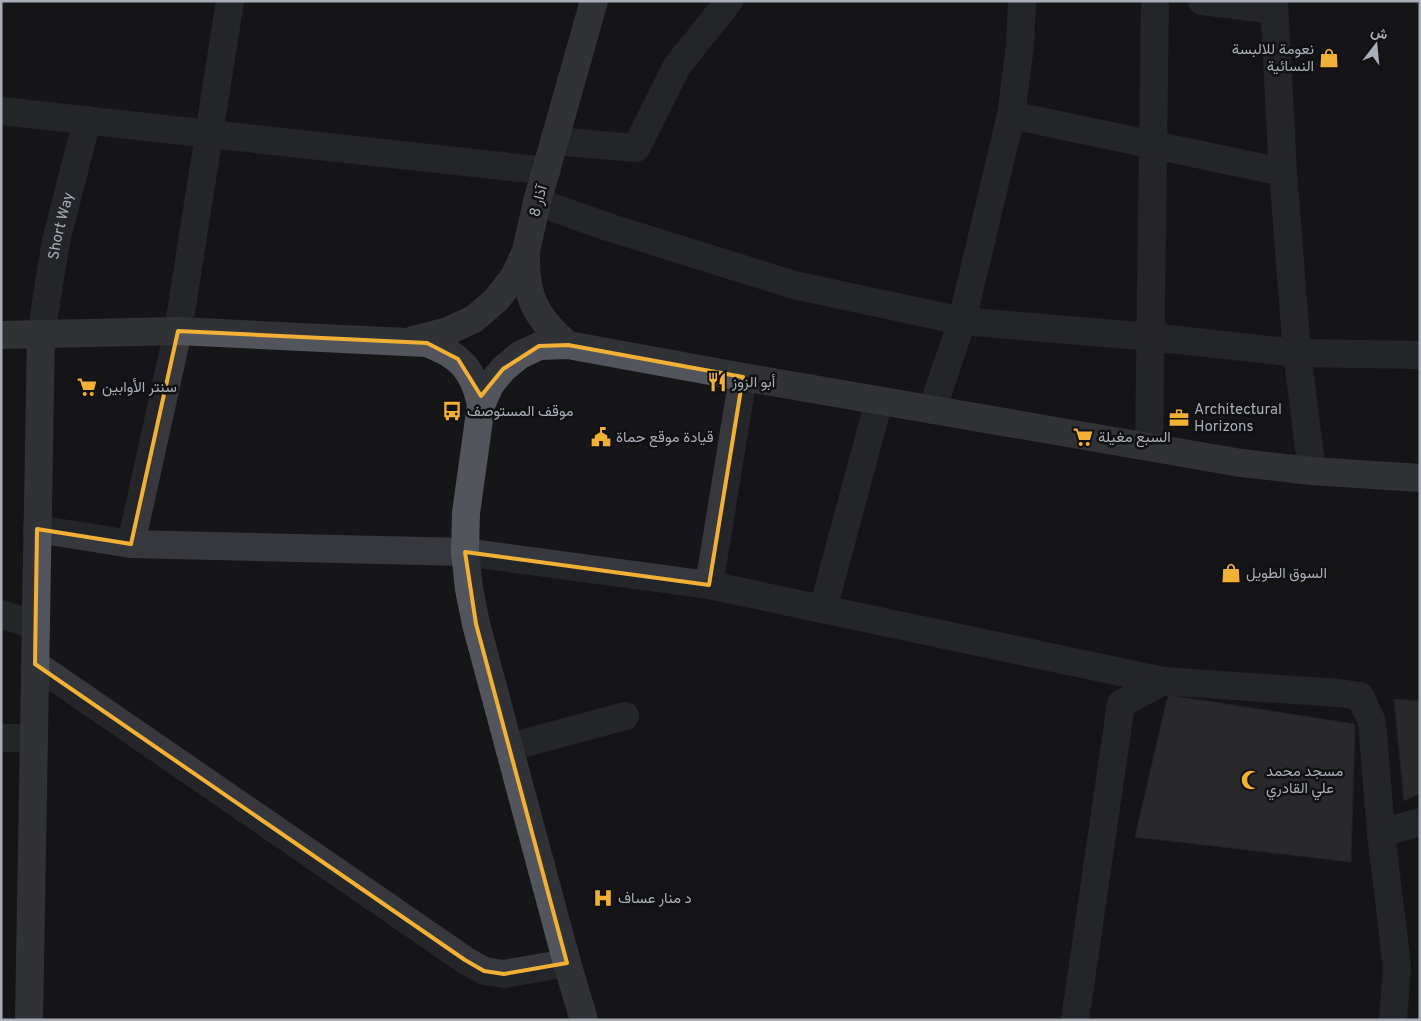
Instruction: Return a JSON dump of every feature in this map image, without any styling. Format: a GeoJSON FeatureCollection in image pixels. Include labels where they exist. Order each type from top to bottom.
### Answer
{"type":"FeatureCollection","features":[{"type":"Feature","properties":{"kind":"main road","name":"8 آذار"},"geometry":{"type":"LineString","coordinates":[[409,341],[448,331],[474,319],[496,300],[514,277],[526,251],[537,202],[594,1]]}},
{"type":"Feature","properties":{"kind":"main road"},"geometry":{"type":"LineString","coordinates":[[526,251],[526,273],[530,294],[538,314],[551,331],[568,345]]}},
{"type":"Feature","properties":{"kind":"main road"},"geometry":{"type":"LineString","coordinates":[[1,335],[178,331],[427,343],[443,349],[458,359],[470,372],[477,388],[481,405]]}},
{"type":"Feature","properties":{"kind":"main road"},"geometry":{"type":"LineString","coordinates":[[29,1020],[41,334]]}},
{"type":"Feature","properties":{"kind":"main road"},"geometry":{"type":"LineString","coordinates":[[584,1020],[566,962],[476,624],[469,589],[466,552],[466,513],[481,405],[490,385],[503,369],[520,355],[539,346],[568,345],[1240,463],[1312,471],[1420,478]]}},
{"type":"Feature","properties":{"kind":"street"},"geometry":{"type":"LineString","coordinates":[[131,544],[178,331],[230,1]]}},
{"type":"Feature","properties":{"kind":"street"},"geometry":{"type":"LineString","coordinates":[[554,141],[636,148],[677,66],[729,1]]}},
{"type":"Feature","properties":{"kind":"street"},"geometry":{"type":"LineString","coordinates":[[932,410],[962,321],[1011,115],[1020,46],[1022,1]]}},
{"type":"Feature","properties":{"kind":"street"},"geometry":{"type":"LineString","coordinates":[[1149,447],[1155,1]]}},
{"type":"Feature","properties":{"kind":"street"},"geometry":{"type":"LineString","coordinates":[[1202,1],[1274,6],[1283,172],[1297,354],[1312,471]]}},
{"type":"Feature","properties":{"kind":"street"},"geometry":{"type":"LineString","coordinates":[[1,111],[546,170]]}},
{"type":"Feature","properties":{"kind":"street"},"geometry":{"type":"LineString","coordinates":[[1011,115],[1283,172]]}},
{"type":"Feature","properties":{"kind":"street","name":"Short Way"},"geometry":{"type":"LineString","coordinates":[[41,334],[56,241],[87,120]]}},
{"type":"Feature","properties":{"kind":"street"},"geometry":{"type":"LineString","coordinates":[[537,202],[608,227],[794,285],[962,321],[1151,337],[1297,354],[1420,355]]}},
{"type":"Feature","properties":{"kind":"street"},"geometry":{"type":"LineString","coordinates":[[709,585],[743,377]]}},
{"type":"Feature","properties":{"kind":"street"},"geometry":{"type":"LineString","coordinates":[[823,609],[879,401]]}},
{"type":"Feature","properties":{"kind":"street"},"geometry":{"type":"LineString","coordinates":[[37,529],[131,544],[466,552],[709,585],[1163,681],[1360,696],[1372,722],[1381,833],[1397,967],[1393,1019]]}},
{"type":"Feature","properties":{"kind":"street"},"geometry":{"type":"LineString","coordinates":[[1,614],[36,625]]}},
{"type":"Feature","properties":{"kind":"street"},"geometry":{"type":"LineString","coordinates":[[35,664],[484,971],[504,974],[566,962]]}},
{"type":"Feature","properties":{"kind":"street"},"geometry":{"type":"LineString","coordinates":[[1075,1020],[1121,704],[1163,681]]}},
{"type":"Feature","properties":{"kind":"street"},"geometry":{"type":"LineString","coordinates":[[510,747],[625,716]]}},
{"type":"Feature","properties":{"kind":"street"},"geometry":{"type":"LineString","coordinates":[[1,738],[34,738]]}},
{"type":"Feature","properties":{"kind":"street"},"geometry":{"type":"LineString","coordinates":[[1381,833],[1420,822]]}},
{"type":"Feature","properties":{"kind":"highlighted area"},"geometry":{"type":"Polygon","coordinates":[[[178,331],[427,343],[458,359],[481,396],[503,369],[539,346],[568,345],[743,377],[709,585],[465,552],[476,624],[567,963],[504,974],[484,971],[465,960],[35,664],[37,529],[131,544],[178,331]]]}},
{"type":"Feature","properties":{"kind":"building","name":"مسجد محمد علي القادري"},"geometry":{"type":"Polygon","coordinates":[[[1168,695],[1355,724],[1351,862],[1135,837],[1168,695]]]}},
{"type":"Feature","properties":{"kind":"building"},"geometry":{"type":"Polygon","coordinates":[[[1394,699],[1420,701],[1420,793],[1404,801],[1394,699]]]}},
{"type":"Feature","properties":{"kind":"place","name":"نعومة للالبسة النسائية"},"geometry":{"type":"Point","coordinates":[1329,58]}},
{"type":"Feature","properties":{"kind":"place","name":"أبو الزوز"},"geometry":{"type":"Point","coordinates":[717,382]}},
{"type":"Feature","properties":{"kind":"place","name":"سنتر الأوابين"},"geometry":{"type":"Point","coordinates":[87,387]}},
{"type":"Feature","properties":{"kind":"place","name":"موقف المستوصف"},"geometry":{"type":"Point","coordinates":[452,411]}},
{"type":"Feature","properties":{"kind":"place","name":"Architectural Horizons"},"geometry":{"type":"Point","coordinates":[1179,418]}},
{"type":"Feature","properties":{"kind":"place","name":"قيادة موقع حماة"},"geometry":{"type":"Point","coordinates":[601,437]}},
{"type":"Feature","properties":{"kind":"place","name":"السبع مغيلة"},"geometry":{"type":"Point","coordinates":[1083,437]}},
{"type":"Feature","properties":{"kind":"place","name":"السوق الطويل"},"geometry":{"type":"Point","coordinates":[1231,573]}},
{"type":"Feature","properties":{"kind":"place","name":"مسجد محمد علي القادري"},"geometry":{"type":"Point","coordinates":[1251,780]}},
{"type":"Feature","properties":{"kind":"place","name":"د منار عساف"},"geometry":{"type":"Point","coordinates":[603,898]}}]}
